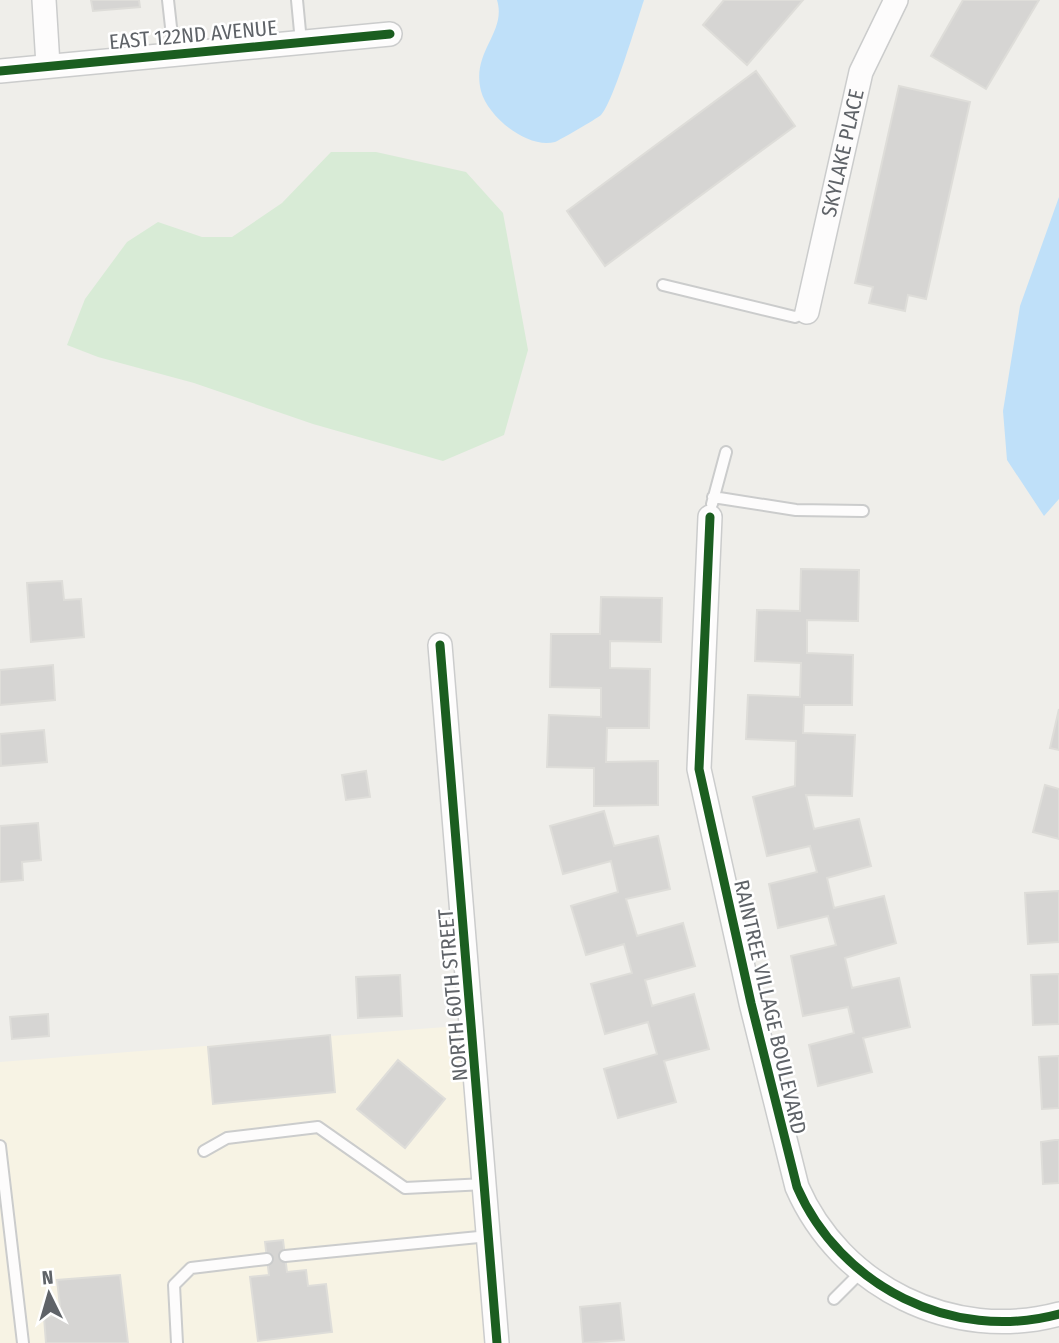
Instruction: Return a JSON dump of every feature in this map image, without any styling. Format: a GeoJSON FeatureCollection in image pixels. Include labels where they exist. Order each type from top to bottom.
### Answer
{"type":"FeatureCollection","features":[{"type":"Feature","properties":{"kind":"street"},"geometry":{"type":"LineString","coordinates":[[44,0],[48,65]]}},
{"type":"Feature","properties":{"kind":"street","name":"SKYLAKE PLACE"},"geometry":{"type":"LineString","coordinates":[[807,312],[861,72],[896,0]]}},
{"type":"Feature","properties":{"kind":"street","name":"EAST 122ND AVENUE"},"geometry":{"type":"LineString","coordinates":[[0,71],[390,34]]}},
{"type":"Feature","properties":{"kind":"street","name":"RAINTREE VILLAGE BOULEVARD"},"geometry":{"type":"LineString","coordinates":[[711,507],[699,769],[703,798],[797,1187],[822,1233],[860,1273],[923,1308],[967,1320],[1025,1322],[1059,1314]]}},
{"type":"Feature","properties":{"kind":"street","name":"NORTH 60TH STREET"},"geometry":{"type":"LineString","coordinates":[[440,645],[497,1343]]}},
{"type":"Feature","properties":{"kind":"lane"},"geometry":{"type":"LineString","coordinates":[[168,0],[174,54]]}},
{"type":"Feature","properties":{"kind":"lane"},"geometry":{"type":"LineString","coordinates":[[297,0],[301,42]]}},
{"type":"Feature","properties":{"kind":"lane"},"geometry":{"type":"LineString","coordinates":[[663,285],[795,317],[807,312]]}},
{"type":"Feature","properties":{"kind":"lane"},"geometry":{"type":"LineString","coordinates":[[726,452],[711,507],[863,511]]}},
{"type":"Feature","properties":{"kind":"lane"},"geometry":{"type":"LineString","coordinates":[[204,1151],[227,1138],[318,1128],[405,1188],[485,1184]]}},
{"type":"Feature","properties":{"kind":"lane"},"geometry":{"type":"LineString","coordinates":[[0,1146],[23,1343]]}},
{"type":"Feature","properties":{"kind":"lane"},"geometry":{"type":"LineString","coordinates":[[285,1256],[489,1236]]}},
{"type":"Feature","properties":{"kind":"lane"},"geometry":{"type":"LineString","coordinates":[[177,1343],[174,1284],[191,1268],[267,1259]]}},
{"type":"Feature","properties":{"kind":"lane"},"geometry":{"type":"LineString","coordinates":[[834,1299],[860,1273]]}},
{"type":"Feature","properties":{"kind":"shaded area"},"geometry":{"type":"Polygon","coordinates":[[[458,1026],[487,1343],[0,1343],[0,1062],[458,1026]]]}},
{"type":"Feature","properties":{"kind":"green space"},"geometry":{"type":"Polygon","coordinates":[[[331,152],[376,152],[466,172],[503,213],[528,350],[504,435],[443,461],[313,424],[194,383],[98,357],[67,345],[85,299],[127,242],[158,222],[202,237],[232,237],[282,203],[331,152]]]}},
{"type":"Feature","properties":{"kind":"water"},"geometry":{"type":"Polygon","coordinates":[[[497,0],[644,0],[618,79],[601,115],[555,142],[544,143],[521,136],[500,120],[485,101],[479,77],[484,53],[497,23],[497,0]]]}},
{"type":"Feature","properties":{"kind":"water"},"geometry":{"type":"Polygon","coordinates":[[[1059,197],[1059,499],[1044,516],[1007,460],[1003,411],[1020,306],[1059,197]]]}},
{"type":"Feature","properties":{"kind":"building"},"geometry":{"type":"Polygon","coordinates":[[[91,0],[139,0],[140,7],[93,11],[91,0]]]}},
{"type":"Feature","properties":{"kind":"building"},"geometry":{"type":"Polygon","coordinates":[[[724,0],[803,0],[747,65],[703,25],[724,0]]]}},
{"type":"Feature","properties":{"kind":"building"},"geometry":{"type":"Polygon","coordinates":[[[963,0],[1039,0],[986,89],[931,56],[963,0]]]}},
{"type":"Feature","properties":{"kind":"building"},"geometry":{"type":"Polygon","coordinates":[[[756,71],[795,126],[605,266],[567,211],[756,71]]]}},
{"type":"Feature","properties":{"kind":"building"},"geometry":{"type":"Polygon","coordinates":[[[899,86],[970,102],[926,299],[908,295],[905,311],[869,303],[873,287],[855,283],[899,86]]]}},
{"type":"Feature","properties":{"kind":"building"},"geometry":{"type":"Polygon","coordinates":[[[801,569],[859,570],[858,621],[807,620],[807,653],[853,655],[852,705],[804,705],[803,733],[855,735],[852,796],[806,795],[814,829],[859,819],[871,866],[827,878],[834,908],[884,896],[896,943],[845,958],[852,988],[899,978],[910,1027],[863,1038],[872,1072],[818,1086],[809,1045],[854,1033],[848,1007],[803,1016],[791,956],[836,945],[828,916],[778,928],[769,884],[817,872],[810,846],[767,856],[753,797],[795,786],[796,741],[746,739],[748,695],[800,697],[801,663],[755,661],[757,610],[800,611],[801,569]]]}},
{"type":"Feature","properties":{"kind":"building"},"geometry":{"type":"Polygon","coordinates":[[[62,581],[64,600],[81,599],[84,637],[31,642],[27,583],[62,581]]]}},
{"type":"Feature","properties":{"kind":"building"},"geometry":{"type":"Polygon","coordinates":[[[601,597],[662,598],[661,642],[610,641],[610,668],[650,669],[649,728],[607,728],[606,762],[658,761],[658,805],[594,806],[594,768],[547,767],[549,715],[601,717],[601,688],[550,687],[551,634],[600,634],[601,597]]]}},
{"type":"Feature","properties":{"kind":"building"},"geometry":{"type":"Polygon","coordinates":[[[53,665],[55,700],[0,705],[0,670],[53,665]]]}},
{"type":"Feature","properties":{"kind":"building"},"geometry":{"type":"Polygon","coordinates":[[[1059,709],[1059,750],[1050,748],[1059,709]]]}},
{"type":"Feature","properties":{"kind":"building"},"geometry":{"type":"Polygon","coordinates":[[[44,730],[47,762],[1,766],[0,734],[44,730]]]}},
{"type":"Feature","properties":{"kind":"building"},"geometry":{"type":"Polygon","coordinates":[[[366,771],[370,797],[346,800],[342,775],[366,771]]]}},
{"type":"Feature","properties":{"kind":"building"},"geometry":{"type":"Polygon","coordinates":[[[1045,785],[1059,789],[1059,839],[1033,832],[1045,785]]]}},
{"type":"Feature","properties":{"kind":"building"},"geometry":{"type":"Polygon","coordinates":[[[604,811],[614,846],[658,836],[670,889],[626,899],[637,936],[683,923],[695,966],[645,980],[652,1006],[694,994],[709,1049],[664,1061],[676,1102],[618,1118],[604,1069],[657,1054],[648,1022],[605,1034],[591,984],[632,973],[624,944],[586,955],[571,906],[618,892],[611,861],[563,874],[550,826],[604,811]]]}},
{"type":"Feature","properties":{"kind":"building"},"geometry":{"type":"Polygon","coordinates":[[[38,823],[41,860],[22,862],[23,880],[0,882],[0,826],[38,823]]]}},
{"type":"Feature","properties":{"kind":"building"},"geometry":{"type":"Polygon","coordinates":[[[1059,891],[1059,942],[1028,944],[1025,893],[1059,891]]]}},
{"type":"Feature","properties":{"kind":"building"},"geometry":{"type":"Polygon","coordinates":[[[1059,974],[1059,1024],[1033,1025],[1031,975],[1059,974]]]}},
{"type":"Feature","properties":{"kind":"building"},"geometry":{"type":"Polygon","coordinates":[[[400,975],[402,1016],[358,1018],[356,977],[400,975]]]}},
{"type":"Feature","properties":{"kind":"building"},"geometry":{"type":"Polygon","coordinates":[[[48,1014],[49,1036],[12,1039],[10,1017],[48,1014]]]}},
{"type":"Feature","properties":{"kind":"building"},"geometry":{"type":"Polygon","coordinates":[[[330,1035],[335,1092],[213,1104],[208,1047],[330,1035]]]}},
{"type":"Feature","properties":{"kind":"building"},"geometry":{"type":"Polygon","coordinates":[[[1059,1056],[1059,1108],[1042,1109],[1039,1057],[1059,1056]]]}},
{"type":"Feature","properties":{"kind":"building"},"geometry":{"type":"Polygon","coordinates":[[[398,1060],[445,1099],[405,1148],[357,1109],[398,1060]]]}},
{"type":"Feature","properties":{"kind":"building"},"geometry":{"type":"Polygon","coordinates":[[[1059,1140],[1059,1183],[1043,1184],[1041,1142],[1059,1140]]]}},
{"type":"Feature","properties":{"kind":"building"},"geometry":{"type":"Polygon","coordinates":[[[283,1240],[287,1272],[306,1270],[308,1286],[326,1284],[332,1332],[258,1341],[250,1277],[269,1275],[265,1242],[283,1240]]]}},
{"type":"Feature","properties":{"kind":"building"},"geometry":{"type":"Polygon","coordinates":[[[120,1275],[128,1343],[46,1343],[44,1317],[61,1315],[57,1280],[120,1275]]]}},
{"type":"Feature","properties":{"kind":"building"},"geometry":{"type":"Polygon","coordinates":[[[620,1303],[624,1340],[583,1343],[580,1307],[620,1303]]]}},
{"type":"Feature","properties":{"kind":"cycle path"},"geometry":{"type":"LineString","coordinates":[[0,71],[390,34]]}},
{"type":"Feature","properties":{"kind":"cycle path"},"geometry":{"type":"LineString","coordinates":[[710,517],[699,769],[751,1003],[797,1187],[816,1222],[841,1253],[871,1278],[904,1298],[940,1313],[979,1320],[1019,1321],[1059,1314]]}},
{"type":"Feature","properties":{"kind":"cycle path"},"geometry":{"type":"LineString","coordinates":[[440,645],[497,1343]]}}]}
